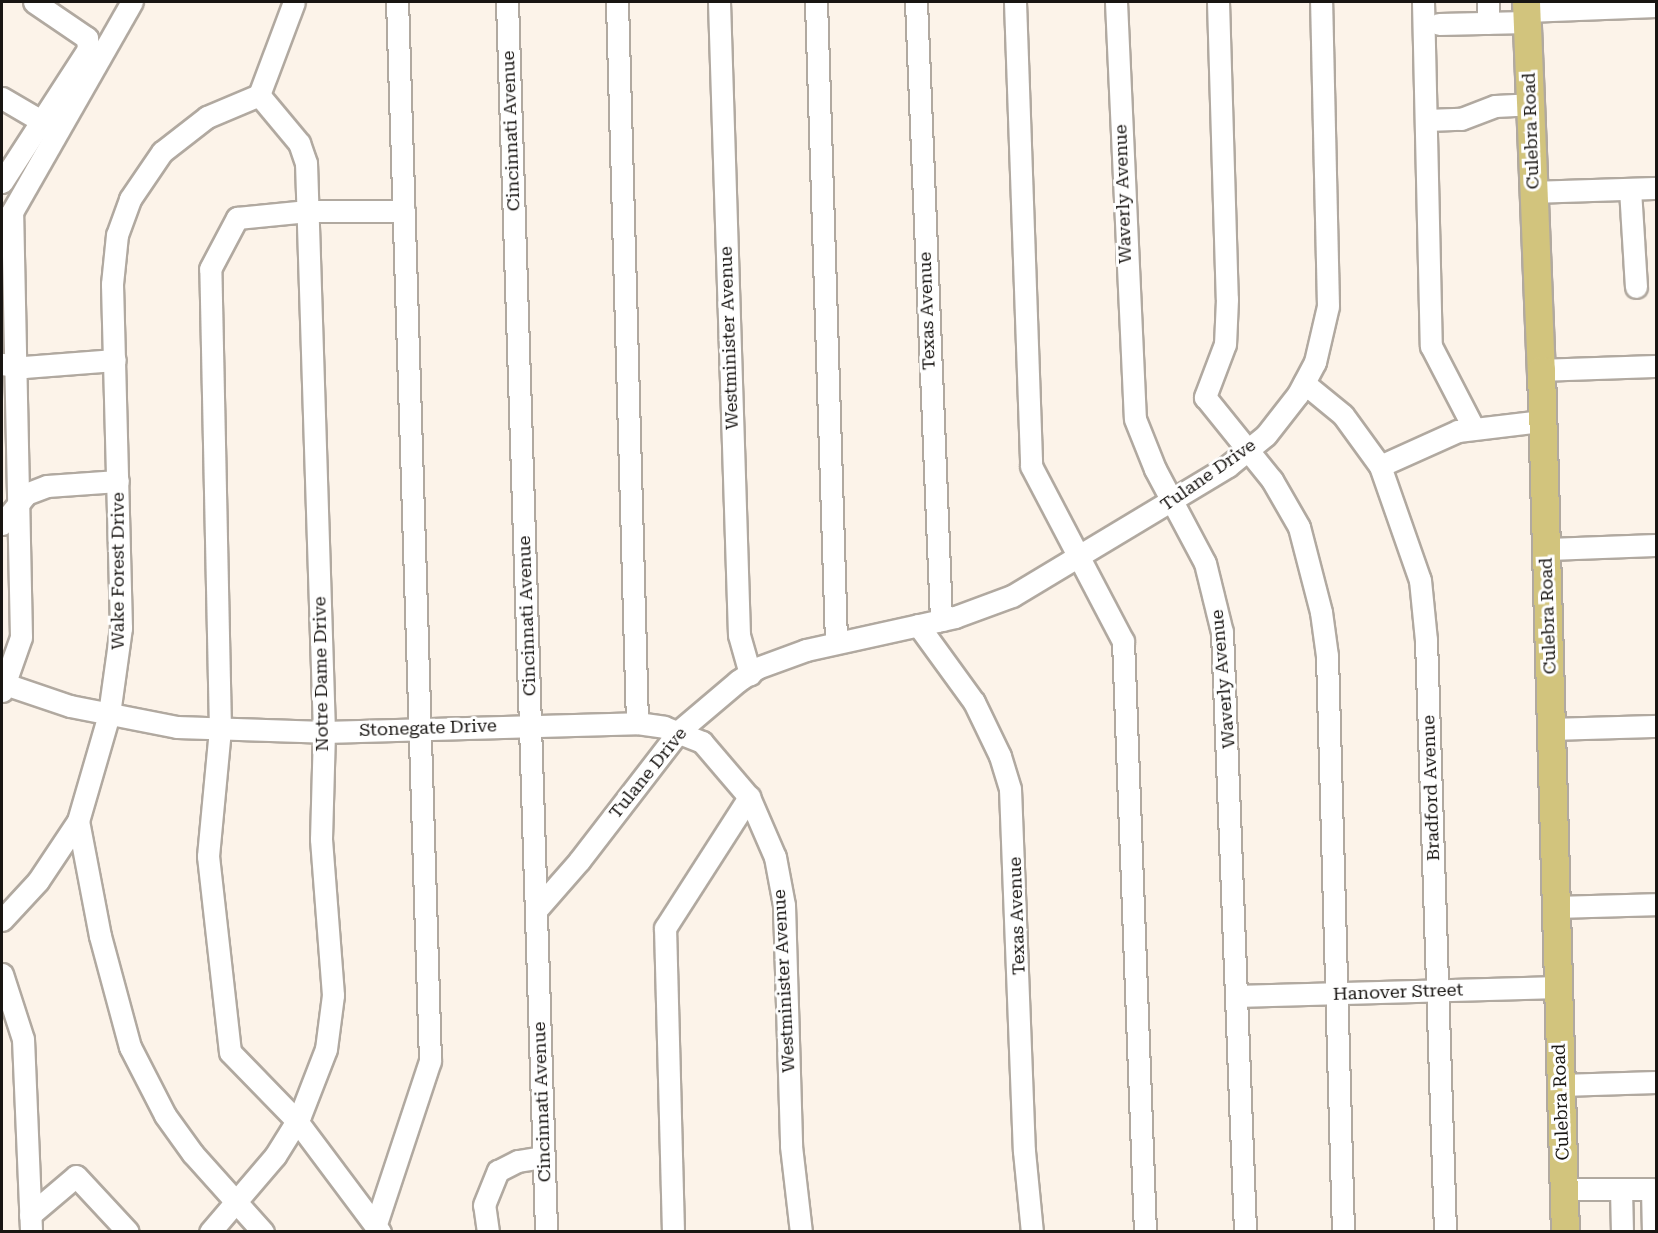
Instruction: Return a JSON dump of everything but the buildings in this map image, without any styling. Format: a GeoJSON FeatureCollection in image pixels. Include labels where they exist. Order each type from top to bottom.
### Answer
{"type":"FeatureCollection","features":[{"type":"Feature","properties":{"kind":"main road","name":"Culebra Road"},"geometry":{"type":"LineString","coordinates":[[1526,11],[1541,370],[1565,1232]]}},
{"type":"Feature","properties":{"kind":"street"},"geometry":{"type":"LineString","coordinates":[[2,182],[88,49],[87,38],[34,2]]}},
{"type":"Feature","properties":{"kind":"street"},"geometry":{"type":"LineString","coordinates":[[2,686],[21,637],[20,500],[9,365],[12,212],[132,2]]}},
{"type":"Feature","properties":{"kind":"street"},"geometry":{"type":"LineString","coordinates":[[259,95],[294,2]]}},
{"type":"Feature","properties":{"kind":"street"},"geometry":{"type":"LineString","coordinates":[[378,1228],[430,1061],[397,2]]}},
{"type":"Feature","properties":{"kind":"street","name":"Cincinnati Avenue"},"geometry":{"type":"LineString","coordinates":[[507,2],[546,1232]]}},
{"type":"Feature","properties":{"kind":"street"},"geometry":{"type":"LineString","coordinates":[[617,2],[637,723]]}},
{"type":"Feature","properties":{"kind":"street","name":"Westminister Avenue"},"geometry":{"type":"LineString","coordinates":[[719,2],[739,635],[750,674]]}},
{"type":"Feature","properties":{"kind":"street"},"geometry":{"type":"LineString","coordinates":[[816,2],[836,642]]}},
{"type":"Feature","properties":{"kind":"street","name":"Texas Avenue"},"geometry":{"type":"LineString","coordinates":[[916,2],[941,620]]}},
{"type":"Feature","properties":{"kind":"street"},"geometry":{"type":"LineString","coordinates":[[1015,2],[1030,466],[1123,641],[1145,1232]]}},
{"type":"Feature","properties":{"kind":"street","name":"Waverly Avenue"},"geometry":{"type":"LineString","coordinates":[[1116,2],[1130,390],[1143,444],[1205,562],[1222,632],[1245,1232]]}},
{"type":"Feature","properties":{"kind":"street"},"geometry":{"type":"LineString","coordinates":[[1218,2],[1227,298],[1225,344],[1205,397],[1249,449],[1299,527],[1321,612],[1327,656],[1343,1232]]}},
{"type":"Feature","properties":{"kind":"street","name":"Tulane Drive"},"geometry":{"type":"LineString","coordinates":[[537,909],[579,861],[679,731],[750,674],[777,660],[836,642],[941,620],[1012,596],[1173,501],[1249,449],[1287,410],[1315,362],[1328,306],[1321,2]]}},
{"type":"Feature","properties":{"kind":"street"},"geometry":{"type":"LineString","coordinates":[[1423,2],[1432,120]]}},
{"type":"Feature","properties":{"kind":"street"},"geometry":{"type":"LineString","coordinates":[[1431,2],[1431,346],[1473,427]]}},
{"type":"Feature","properties":{"kind":"street"},"geometry":{"type":"LineString","coordinates":[[1488,2],[1488,23]]}},
{"type":"Feature","properties":{"kind":"street"},"geometry":{"type":"LineString","coordinates":[[1439,24],[1488,23],[1526,11],[1592,5],[1656,6]]}},
{"type":"Feature","properties":{"kind":"street","name":"Notre Dame Drive"},"geometry":{"type":"LineString","coordinates":[[210,1232],[275,1156],[297,1121],[326,1049],[333,995],[321,839],[324,732],[306,163],[299,143],[259,95]]}},
{"type":"Feature","properties":{"kind":"street","name":"Wake Forest Drive"},"geometry":{"type":"LineString","coordinates":[[259,95],[207,117],[176,139],[150,167],[130,199],[114,254],[121,628],[109,714],[78,821],[100,936],[130,1047],[165,1115],[235,1203],[263,1232]]}},
{"type":"Feature","properties":{"kind":"street"},"geometry":{"type":"LineString","coordinates":[[2,98],[42,122]]}},
{"type":"Feature","properties":{"kind":"street"},"geometry":{"type":"LineString","coordinates":[[1432,120],[1467,118],[1495,106],[1530,104]]}},
{"type":"Feature","properties":{"kind":"street"},"geometry":{"type":"LineString","coordinates":[[1533,192],[1656,188]]}},
{"type":"Feature","properties":{"kind":"street"},"geometry":{"type":"LineString","coordinates":[[1630,189],[1636,287]]}},
{"type":"Feature","properties":{"kind":"street"},"geometry":{"type":"LineString","coordinates":[[378,1228],[297,1121],[230,1052],[208,856],[220,730],[210,268],[237,218],[308,211],[404,211]]}},
{"type":"Feature","properties":{"kind":"street"},"geometry":{"type":"LineString","coordinates":[[9,365],[115,360]]}},
{"type":"Feature","properties":{"kind":"street"},"geometry":{"type":"LineString","coordinates":[[1541,370],[1656,366]]}},
{"type":"Feature","properties":{"kind":"street","name":"Bradford Avenue"},"geometry":{"type":"LineString","coordinates":[[1304,383],[1343,415],[1380,466],[1420,580],[1426,640],[1445,1232]]}},
{"type":"Feature","properties":{"kind":"street"},"geometry":{"type":"LineString","coordinates":[[1380,466],[1438,438],[1473,427],[1542,421]]}},
{"type":"Feature","properties":{"kind":"street"},"geometry":{"type":"LineString","coordinates":[[2,524],[20,500],[47,486],[118,481]]}},
{"type":"Feature","properties":{"kind":"street"},"geometry":{"type":"LineString","coordinates":[[1546,549],[1656,545]]}},
{"type":"Feature","properties":{"kind":"street","name":"Texas Avenue"},"geometry":{"type":"LineString","coordinates":[[918,625],[974,702],[1000,756],[1010,789],[1024,1151],[1032,1232]]}},
{"type":"Feature","properties":{"kind":"street","name":"Stonegate Drive"},"geometry":{"type":"LineString","coordinates":[[2,686],[150,724],[220,730],[324,732],[531,724],[637,723],[679,731]]}},
{"type":"Feature","properties":{"kind":"street"},"geometry":{"type":"LineString","coordinates":[[1552,729],[1656,726]]}},
{"type":"Feature","properties":{"kind":"street","name":"Westminister Avenue"},"geometry":{"type":"LineString","coordinates":[[679,731],[702,742],[749,797],[770,838],[784,904],[791,1146],[801,1232]]}},
{"type":"Feature","properties":{"kind":"street"},"geometry":{"type":"LineString","coordinates":[[673,1232],[665,928],[749,797]]}},
{"type":"Feature","properties":{"kind":"street"},"geometry":{"type":"LineString","coordinates":[[2,920],[38,881],[78,821]]}},
{"type":"Feature","properties":{"kind":"street"},"geometry":{"type":"LineString","coordinates":[[1557,907],[1656,904]]}},
{"type":"Feature","properties":{"kind":"street"},"geometry":{"type":"LineString","coordinates":[[2,974],[22,1039],[31,1223]]}},
{"type":"Feature","properties":{"kind":"street","name":"Hanover Street"},"geometry":{"type":"LineString","coordinates":[[1237,996],[1558,987]]}},
{"type":"Feature","properties":{"kind":"street"},"geometry":{"type":"LineString","coordinates":[[1561,1085],[1656,1082]]}},
{"type":"Feature","properties":{"kind":"street"},"geometry":{"type":"LineString","coordinates":[[488,1232],[484,1205],[498,1171],[518,1161],[544,1157]]}},
{"type":"Feature","properties":{"kind":"street"},"geometry":{"type":"LineString","coordinates":[[31,1223],[76,1176],[128,1232]]}},
{"type":"Feature","properties":{"kind":"street"},"geometry":{"type":"LineString","coordinates":[[1564,1189],[1652,1189],[1653,1232]]}},
{"type":"Feature","properties":{"kind":"street"},"geometry":{"type":"LineString","coordinates":[[1621,1189],[1622,1232]]}}]}
